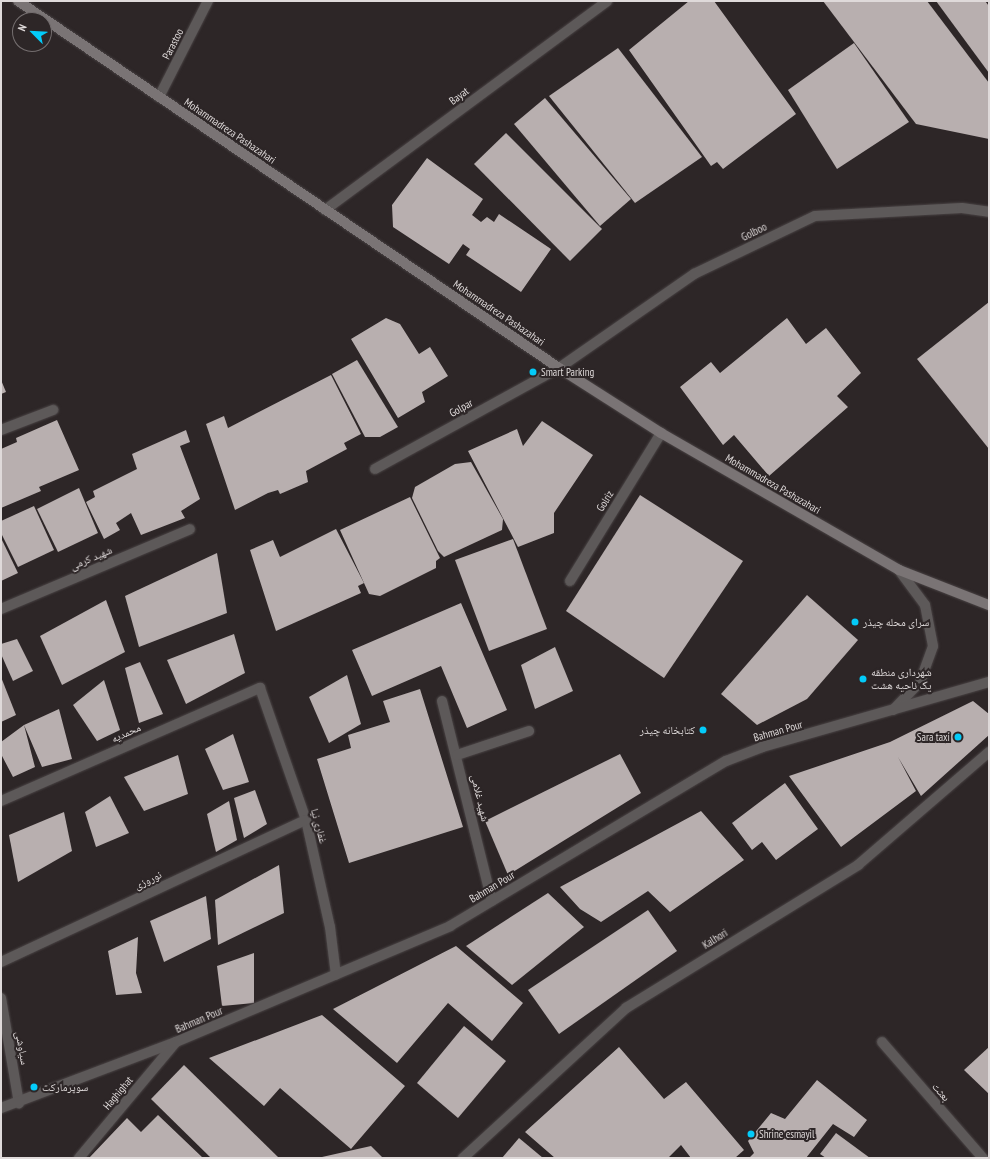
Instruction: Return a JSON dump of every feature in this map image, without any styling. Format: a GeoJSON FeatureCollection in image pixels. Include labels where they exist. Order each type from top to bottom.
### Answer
{"type":"FeatureCollection","features":[{"type":"Feature","properties":{"kind":"main road","name":"Mohammadreza Pashazahari"},"geometry":{"type":"LineString","coordinates":[[18,1],[559,368],[661,433],[898,570],[989,605]]}},
{"type":"Feature","properties":{"kind":"street","name":"Parastoo"},"geometry":{"type":"LineString","coordinates":[[159,98],[208,1]]}},
{"type":"Feature","properties":{"kind":"street","name":"Bayat"},"geometry":{"type":"LineString","coordinates":[[325,210],[607,1]]}},
{"type":"Feature","properties":{"kind":"street","name":"Golboo"},"geometry":{"type":"LineString","coordinates":[[559,368],[694,274],[815,216],[962,208],[989,212]]}},
{"type":"Feature","properties":{"kind":"street","name":"Golpar"},"geometry":{"type":"LineString","coordinates":[[375,469],[559,368]]}},
{"type":"Feature","properties":{"kind":"street"},"geometry":{"type":"LineString","coordinates":[[1,430],[53,410]]}},
{"type":"Feature","properties":{"kind":"street","name":"Golriz"},"geometry":{"type":"LineString","coordinates":[[570,581],[661,433]]}},
{"type":"Feature","properties":{"kind":"street","name":"شهید کرمی"},"geometry":{"type":"LineString","coordinates":[[1,610],[190,529]]}},
{"type":"Feature","properties":{"kind":"street"},"geometry":{"type":"LineString","coordinates":[[892,711],[920,682],[933,646],[925,605],[898,570]]}},
{"type":"Feature","properties":{"kind":"street","name":"Bahman Pour"},"geometry":{"type":"LineString","coordinates":[[1,1108],[19,1103],[176,1042],[450,926],[726,761],[762,747],[989,682]]}},
{"type":"Feature","properties":{"kind":"street","name":"محمدیه"},"geometry":{"type":"LineString","coordinates":[[1,801],[260,688]]}},
{"type":"Feature","properties":{"kind":"street","name":"غفاری نیا"},"geometry":{"type":"LineString","coordinates":[[260,688],[306,820],[330,927],[336,975]]}},
{"type":"Feature","properties":{"kind":"street","name":"شهید غلامی"},"geometry":{"type":"LineString","coordinates":[[442,701],[457,755],[492,901]]}},
{"type":"Feature","properties":{"kind":"street"},"geometry":{"type":"LineString","coordinates":[[457,755],[529,731]]}},
{"type":"Feature","properties":{"kind":"street","name":"Kalhori"},"geometry":{"type":"LineString","coordinates":[[462,1158],[626,1008],[858,865],[989,752]]}},
{"type":"Feature","properties":{"kind":"street","name":"نوروزی"},"geometry":{"type":"LineString","coordinates":[[1,962],[306,820]]}},
{"type":"Feature","properties":{"kind":"street","name":"سیاوشی"},"geometry":{"type":"LineString","coordinates":[[1,998],[19,1103]]}},
{"type":"Feature","properties":{"kind":"street","name":"Haghighat"},"geometry":{"type":"LineString","coordinates":[[79,1158],[176,1042]]}},
{"type":"Feature","properties":{"kind":"street","name":"بعثت"},"geometry":{"type":"LineString","coordinates":[[882,1042],[983,1158]]}},
{"type":"Feature","properties":{"kind":"building"},"geometry":{"type":"Polygon","coordinates":[[[689,1],[714,1],[796,114],[723,169],[717,162],[711,166],[629,50],[689,1]]]}},
{"type":"Feature","properties":{"kind":"building"},"geometry":{"type":"Polygon","coordinates":[[[823,1],[927,1],[989,83],[989,139],[916,124],[823,1]]]}},
{"type":"Feature","properties":{"kind":"building"},"geometry":{"type":"Polygon","coordinates":[[[936,1],[985,1],[989,6],[989,73],[936,1]]]}},
{"type":"Feature","properties":{"kind":"building"},"geometry":{"type":"Polygon","coordinates":[[[854,43],[909,122],[837,169],[788,90],[854,43]]]}},
{"type":"Feature","properties":{"kind":"building"},"geometry":{"type":"Polygon","coordinates":[[[618,48],[702,157],[635,203],[549,96],[618,48]]]}},
{"type":"Feature","properties":{"kind":"building"},"geometry":{"type":"Polygon","coordinates":[[[545,98],[631,199],[600,226],[514,124],[545,98]]]}},
{"type":"Feature","properties":{"kind":"building"},"geometry":{"type":"Polygon","coordinates":[[[506,133],[602,229],[570,261],[474,164],[506,133]]]}},
{"type":"Feature","properties":{"kind":"building"},"geometry":{"type":"Polygon","coordinates":[[[427,158],[483,199],[472,215],[481,222],[487,217],[494,222],[499,214],[551,249],[521,292],[466,255],[470,249],[463,244],[449,264],[393,227],[392,205],[427,158]]]}},
{"type":"Feature","properties":{"kind":"building"},"geometry":{"type":"Polygon","coordinates":[[[989,302],[989,449],[917,359],[989,302]]]}},
{"type":"Feature","properties":{"kind":"building"},"geometry":{"type":"Polygon","coordinates":[[[386,318],[400,324],[419,354],[430,347],[448,376],[422,392],[425,402],[398,418],[351,339],[386,318]]]}},
{"type":"Feature","properties":{"kind":"building"},"geometry":{"type":"Polygon","coordinates":[[[787,318],[806,344],[826,328],[861,373],[837,396],[848,407],[769,476],[734,435],[723,445],[680,387],[711,362],[720,373],[787,318]]]}},
{"type":"Feature","properties":{"kind":"building"},"geometry":{"type":"Polygon","coordinates":[[[357,360],[398,427],[380,437],[365,437],[332,374],[357,360]]]}},
{"type":"Feature","properties":{"kind":"building"},"geometry":{"type":"Polygon","coordinates":[[[331,375],[361,434],[344,443],[347,449],[306,471],[308,482],[280,494],[278,490],[268,493],[235,510],[206,424],[224,416],[228,428],[331,375]]]}},
{"type":"Feature","properties":{"kind":"building"},"geometry":{"type":"Polygon","coordinates":[[[1,380],[6,392],[1,394],[1,380]]]}},
{"type":"Feature","properties":{"kind":"building"},"geometry":{"type":"Polygon","coordinates":[[[57,420],[79,470],[39,487],[41,491],[1,508],[1,449],[17,442],[16,438],[57,420]]]}},
{"type":"Feature","properties":{"kind":"building"},"geometry":{"type":"Polygon","coordinates":[[[542,421],[593,455],[554,513],[554,533],[518,547],[468,451],[517,429],[523,446],[542,421]]]}},
{"type":"Feature","properties":{"kind":"building"},"geometry":{"type":"Polygon","coordinates":[[[186,430],[190,442],[180,446],[200,499],[181,511],[185,518],[141,535],[131,513],[116,523],[120,530],[104,539],[86,502],[95,497],[93,491],[137,469],[132,454],[186,430]]]}},
{"type":"Feature","properties":{"kind":"building"},"geometry":{"type":"Polygon","coordinates":[[[471,462],[503,519],[502,530],[444,557],[438,551],[412,498],[415,487],[455,464],[471,462]]]}},
{"type":"Feature","properties":{"kind":"building"},"geometry":{"type":"Polygon","coordinates":[[[79,488],[98,533],[58,552],[37,509],[79,488]]]}},
{"type":"Feature","properties":{"kind":"building"},"geometry":{"type":"Polygon","coordinates":[[[640,495],[743,561],[664,678],[566,611],[640,495]]]}},
{"type":"Feature","properties":{"kind":"building"},"geometry":{"type":"Polygon","coordinates":[[[410,497],[440,558],[436,561],[436,568],[380,596],[369,594],[340,530],[410,497]]]}},
{"type":"Feature","properties":{"kind":"building"},"geometry":{"type":"Polygon","coordinates":[[[34,506],[54,550],[18,567],[1,533],[1,521],[34,506]]]}},
{"type":"Feature","properties":{"kind":"building"},"geometry":{"type":"Polygon","coordinates":[[[336,529],[364,583],[358,586],[361,593],[276,631],[250,550],[273,540],[280,557],[336,529]]]}},
{"type":"Feature","properties":{"kind":"building"},"geometry":{"type":"Polygon","coordinates":[[[1,538],[18,573],[1,581],[1,538]]]}},
{"type":"Feature","properties":{"kind":"building"},"geometry":{"type":"Polygon","coordinates":[[[513,539],[547,629],[489,651],[455,560],[513,539]]]}},
{"type":"Feature","properties":{"kind":"building"},"geometry":{"type":"Polygon","coordinates":[[[217,553],[227,613],[139,647],[125,596],[217,553]]]}},
{"type":"Feature","properties":{"kind":"building"},"geometry":{"type":"Polygon","coordinates":[[[807,595],[858,640],[807,699],[757,725],[721,694],[807,595]]]}},
{"type":"Feature","properties":{"kind":"building"},"geometry":{"type":"Polygon","coordinates":[[[106,600],[125,652],[62,685],[40,636],[106,600]]]}},
{"type":"Feature","properties":{"kind":"building"},"geometry":{"type":"Polygon","coordinates":[[[461,603],[507,710],[467,728],[441,666],[372,696],[352,650],[461,603]]]}},
{"type":"Feature","properties":{"kind":"building"},"geometry":{"type":"Polygon","coordinates":[[[234,634],[245,673],[186,704],[167,660],[234,634]]]}},
{"type":"Feature","properties":{"kind":"building"},"geometry":{"type":"Polygon","coordinates":[[[17,639],[33,671],[13,681],[1,654],[1,644],[17,639]]]}},
{"type":"Feature","properties":{"kind":"building"},"geometry":{"type":"Polygon","coordinates":[[[555,647],[573,691],[535,709],[521,665],[555,647]]]}},
{"type":"Feature","properties":{"kind":"building"},"geometry":{"type":"Polygon","coordinates":[[[140,662],[163,714],[139,723],[125,668],[140,662]]]}},
{"type":"Feature","properties":{"kind":"building"},"geometry":{"type":"Polygon","coordinates":[[[347,675],[361,724],[329,743],[309,697],[347,675]]]}},
{"type":"Feature","properties":{"kind":"building"},"geometry":{"type":"Polygon","coordinates":[[[1,677],[16,715],[1,722],[1,677]]]}},
{"type":"Feature","properties":{"kind":"building"},"geometry":{"type":"Polygon","coordinates":[[[104,680],[120,730],[97,741],[73,705],[104,680]]]}},
{"type":"Feature","properties":{"kind":"building"},"geometry":{"type":"Polygon","coordinates":[[[420,689],[463,827],[349,863],[317,759],[351,748],[348,735],[390,722],[383,701],[420,689]]]}},
{"type":"Feature","properties":{"kind":"building"},"geometry":{"type":"Polygon","coordinates":[[[973,701],[989,714],[989,735],[921,796],[898,757],[916,791],[841,847],[789,776],[890,742],[973,701]]]}},
{"type":"Feature","properties":{"kind":"building"},"geometry":{"type":"Polygon","coordinates":[[[59,709],[72,759],[42,767],[24,725],[59,709]]]}},
{"type":"Feature","properties":{"kind":"building"},"geometry":{"type":"Polygon","coordinates":[[[24,725],[35,767],[13,777],[1,754],[1,742],[24,725]]]}},
{"type":"Feature","properties":{"kind":"building"},"geometry":{"type":"Polygon","coordinates":[[[233,734],[249,782],[223,790],[205,749],[233,734]]]}},
{"type":"Feature","properties":{"kind":"building"},"geometry":{"type":"Polygon","coordinates":[[[620,754],[641,793],[508,875],[485,821],[620,754]]]}},
{"type":"Feature","properties":{"kind":"building"},"geometry":{"type":"Polygon","coordinates":[[[178,755],[188,794],[144,811],[124,777],[178,755]]]}},
{"type":"Feature","properties":{"kind":"building"},"geometry":{"type":"Polygon","coordinates":[[[785,783],[818,829],[776,860],[762,842],[752,850],[732,823],[785,783]]]}},
{"type":"Feature","properties":{"kind":"building"},"geometry":{"type":"Polygon","coordinates":[[[255,790],[267,824],[244,838],[234,798],[255,790]]]}},
{"type":"Feature","properties":{"kind":"building"},"geometry":{"type":"Polygon","coordinates":[[[110,796],[129,833],[96,847],[85,812],[110,796]]]}},
{"type":"Feature","properties":{"kind":"building"},"geometry":{"type":"Polygon","coordinates":[[[229,801],[237,840],[216,852],[207,814],[229,801]]]}},
{"type":"Feature","properties":{"kind":"building"},"geometry":{"type":"Polygon","coordinates":[[[701,811],[744,860],[670,912],[648,891],[601,922],[580,909],[560,887],[701,811]]]}},
{"type":"Feature","properties":{"kind":"building"},"geometry":{"type":"Polygon","coordinates":[[[64,812],[72,851],[18,882],[9,835],[64,812]]]}},
{"type":"Feature","properties":{"kind":"building"},"geometry":{"type":"Polygon","coordinates":[[[279,865],[284,913],[218,945],[215,900],[279,865]]]}},
{"type":"Feature","properties":{"kind":"building"},"geometry":{"type":"Polygon","coordinates":[[[548,893],[584,927],[512,985],[466,946],[548,893]]]}},
{"type":"Feature","properties":{"kind":"building"},"geometry":{"type":"Polygon","coordinates":[[[206,896],[211,939],[164,962],[150,921],[206,896]]]}},
{"type":"Feature","properties":{"kind":"building"},"geometry":{"type":"Polygon","coordinates":[[[648,910],[677,951],[559,1034],[528,990],[648,910]]]}},
{"type":"Feature","properties":{"kind":"building"},"geometry":{"type":"Polygon","coordinates":[[[138,937],[136,973],[142,993],[116,995],[108,951],[138,937]]]}},
{"type":"Feature","properties":{"kind":"building"},"geometry":{"type":"Polygon","coordinates":[[[456,946],[523,1003],[492,1041],[448,1003],[397,1063],[333,1009],[456,946]]]}},
{"type":"Feature","properties":{"kind":"building"},"geometry":{"type":"Polygon","coordinates":[[[254,953],[254,1003],[222,1006],[217,966],[254,953]]]}},
{"type":"Feature","properties":{"kind":"building"},"geometry":{"type":"Polygon","coordinates":[[[322,1015],[405,1086],[351,1149],[280,1088],[264,1106],[209,1058],[322,1015]]]}},
{"type":"Feature","properties":{"kind":"building"},"geometry":{"type":"Polygon","coordinates":[[[464,1026],[506,1061],[458,1118],[417,1083],[464,1026]]]}},
{"type":"Feature","properties":{"kind":"building"},"geometry":{"type":"Polygon","coordinates":[[[619,1047],[664,1099],[686,1082],[744,1150],[735,1158],[691,1158],[681,1145],[668,1158],[555,1158],[525,1132],[619,1047]]]}},
{"type":"Feature","properties":{"kind":"building"},"geometry":{"type":"Polygon","coordinates":[[[989,1047],[989,1094],[964,1070],[989,1047]]]}},
{"type":"Feature","properties":{"kind":"building"},"geometry":{"type":"Polygon","coordinates":[[[184,1065],[279,1158],[211,1158],[151,1099],[184,1065]]]}},
{"type":"Feature","properties":{"kind":"building"},"geometry":{"type":"Polygon","coordinates":[[[817,1080],[867,1120],[854,1137],[833,1124],[806,1158],[749,1158],[754,1153],[748,1141],[771,1113],[785,1119],[817,1080]]]}},
{"type":"Feature","properties":{"kind":"building"},"geometry":{"type":"Polygon","coordinates":[[[158,1115],[203,1158],[89,1158],[127,1118],[141,1132],[158,1115]]]}},
{"type":"Feature","properties":{"kind":"building"},"geometry":{"type":"Polygon","coordinates":[[[836,1133],[870,1158],[826,1158],[820,1154],[836,1133]]]}},
{"type":"Feature","properties":{"kind":"building"},"geometry":{"type":"Polygon","coordinates":[[[519,1138],[543,1158],[502,1158],[519,1138]]]}},
{"type":"Feature","properties":{"kind":"building"},"geometry":{"type":"Polygon","coordinates":[[[371,1146],[383,1158],[322,1158],[322,1157],[371,1146]]]}},
{"type":"Feature","properties":{"kind":"place","name":"Smart Parking"},"geometry":{"type":"Point","coordinates":[533,372]}},
{"type":"Feature","properties":{"kind":"place","name":"سرای محله چیذر"},"geometry":{"type":"Point","coordinates":[855,622]}},
{"type":"Feature","properties":{"kind":"place","name":"شهرداری منطقه یک ناحیه هشت"},"geometry":{"type":"Point","coordinates":[863,679]}},
{"type":"Feature","properties":{"kind":"place","name":"کتابخانه چیذر"},"geometry":{"type":"Point","coordinates":[703,730]}},
{"type":"Feature","properties":{"kind":"place","name":"Sara taxi"},"geometry":{"type":"Point","coordinates":[958,737]}},
{"type":"Feature","properties":{"kind":"place","name":"سوپرمارکت"},"geometry":{"type":"Point","coordinates":[34,1087]}},
{"type":"Feature","properties":{"kind":"place","name":"Shrine esmayil"},"geometry":{"type":"Point","coordinates":[751,1134]}}]}
